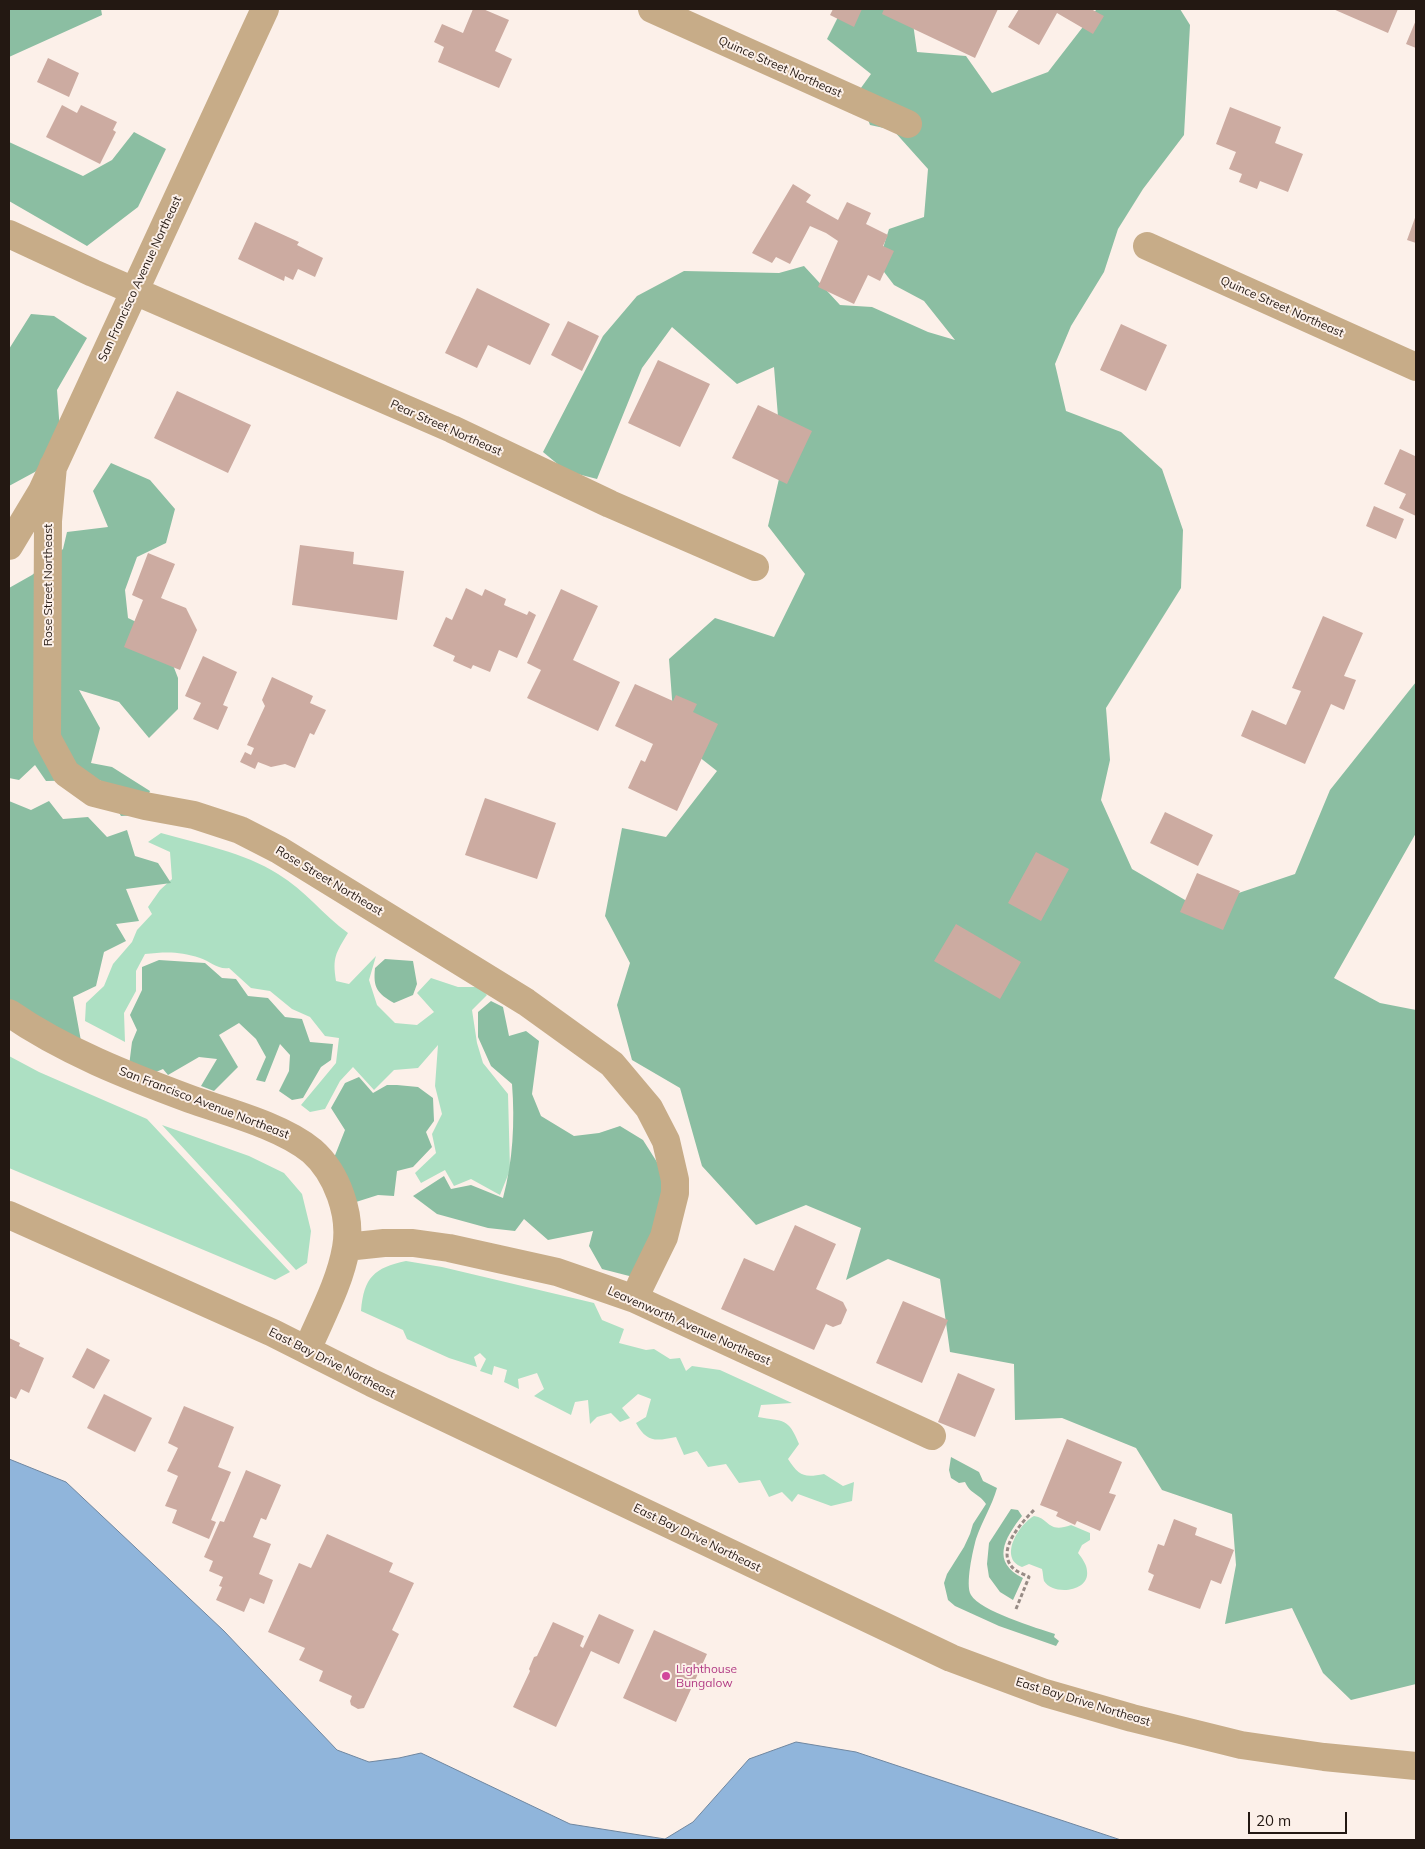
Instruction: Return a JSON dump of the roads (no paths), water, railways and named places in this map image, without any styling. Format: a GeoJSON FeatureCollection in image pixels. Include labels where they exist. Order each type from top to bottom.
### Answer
{"type":"FeatureCollection","features":[{"type":"Feature","properties":{"kind":"street","name":"San Francisco Avenue Northeast"},"geometry":{"type":"LineString","coordinates":[[9,546],[42,491],[265,9]]}},
{"type":"Feature","properties":{"kind":"street","name":"Quince Street Northeast"},"geometry":{"type":"LineString","coordinates":[[652,9],[908,124]]}},
{"type":"Feature","properties":{"kind":"street","name":"Pear Street Northeast"},"geometry":{"type":"LineString","coordinates":[[9,234],[452,429],[610,504],[755,567]]}},
{"type":"Feature","properties":{"kind":"street","name":"Quince Street Northeast"},"geometry":{"type":"LineString","coordinates":[[1147,246],[1416,367]]}},
{"type":"Feature","properties":{"kind":"street","name":"Rose Street Northeast"},"geometry":{"type":"LineString","coordinates":[[53,466],[48,522],[47,738],[66,773],[94,794],[194,815],[240,830],[279,850],[526,1002],[612,1064],[649,1108],[666,1141],[676,1180],[664,1237],[635,1299]]}},
{"type":"Feature","properties":{"kind":"street","name":"San Francisco Avenue Northeast"},"geometry":{"type":"LineString","coordinates":[[9,1014],[62,1045],[118,1070],[295,1139],[313,1152],[327,1169],[338,1188],[343,1200],[347,1230],[346,1247],[332,1294],[307,1350]]}},
{"type":"Feature","properties":{"kind":"street","name":"East Bay Drive Northeast"},"geometry":{"type":"LineString","coordinates":[[9,1215],[264,1329],[372,1383],[951,1658],[1045,1693],[1132,1718],[1240,1745],[1324,1757],[1416,1766]]}},
{"type":"Feature","properties":{"kind":"street","name":"Leavenworth Avenue Northeast"},"geometry":{"type":"LineString","coordinates":[[346,1247],[384,1243],[413,1243],[449,1248],[557,1272],[635,1299],[932,1436]]}},
{"type":"Feature","properties":{"kind":"water"},"geometry":{"type":"Polygon","coordinates":[[[9,1459],[66,1482],[224,1631],[337,1750],[369,1762],[421,1753],[570,1824],[665,1839],[693,1822],[749,1759],[796,1742],[856,1752],[1121,1840],[9,1840],[9,1459]]]}},
{"type":"Feature","properties":{"kind":"place","name":"Lighthouse Bungalow"},"geometry":{"type":"Point","coordinates":[666,1676]}}]}
